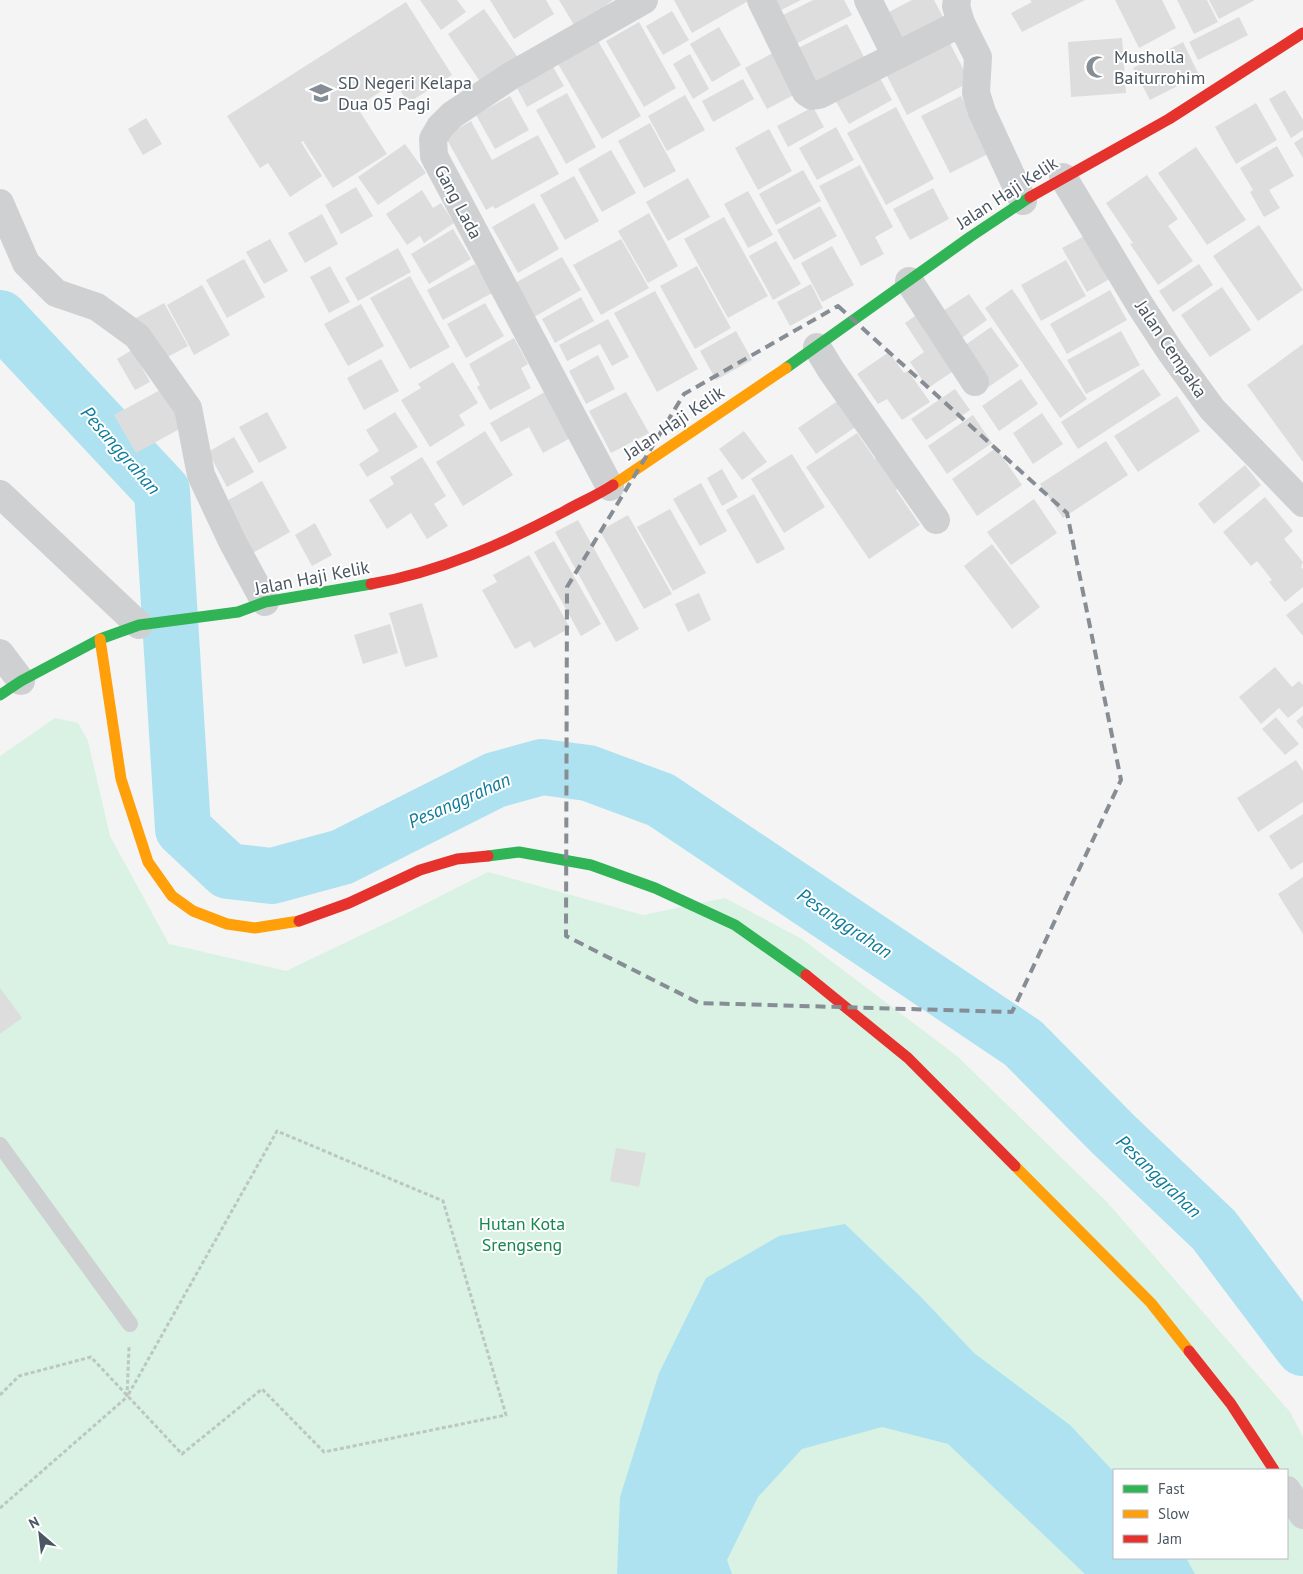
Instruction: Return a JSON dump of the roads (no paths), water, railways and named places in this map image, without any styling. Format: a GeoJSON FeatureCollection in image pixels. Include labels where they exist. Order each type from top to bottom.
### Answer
{"type":"FeatureCollection","features":[{"type":"Feature","properties":{"kind":"street","name":"Gang Lada"},"geometry":{"type":"LineString","coordinates":[[610,487],[434,156],[433,139],[440,127],[452,115],[512,76],[644,0]]}},
{"type":"Feature","properties":{"kind":"street"},"geometry":{"type":"LineString","coordinates":[[761,0],[806,92],[812,96],[896,56],[959,12],[978,57],[976,93],[982,112],[1023,201]]}},
{"type":"Feature","properties":{"kind":"street"},"geometry":{"type":"LineString","coordinates":[[868,0],[896,56]]}},
{"type":"Feature","properties":{"kind":"street","name":"Jalan Haji Kelik"},"geometry":{"type":"LineString","coordinates":[[5,671],[145,623],[238,612],[265,602],[388,581],[470,557],[537,526],[610,487],[817,347],[1023,201],[1063,176],[1169,119],[1303,33]]}},
{"type":"Feature","properties":{"kind":"street","name":"Jalan Cempaka"},"geometry":{"type":"LineString","coordinates":[[1063,176],[1140,305],[1201,394],[1218,416],[1303,503]]}},
{"type":"Feature","properties":{"kind":"street"},"geometry":{"type":"LineString","coordinates":[[0,203],[26,263],[56,293],[97,308],[137,336],[188,408],[202,475],[232,541],[265,602]]}},
{"type":"Feature","properties":{"kind":"street"},"geometry":{"type":"LineString","coordinates":[[910,281],[975,382]]}},
{"type":"Feature","properties":{"kind":"street"},"geometry":{"type":"LineString","coordinates":[[817,347],[831,370],[936,520]]}},
{"type":"Feature","properties":{"kind":"street"},"geometry":{"type":"LineString","coordinates":[[0,494],[145,623]]}},
{"type":"Feature","properties":{"kind":"street"},"geometry":{"type":"LineString","coordinates":[[100,639],[121,779],[148,862],[172,896],[193,911],[228,924],[256,928],[292,923],[349,903],[420,870],[439,864],[457,859],[519,852],[600,868],[655,888],[735,925],[821,986],[908,1058],[1151,1303],[1231,1404],[1273,1469]]}},
{"type":"Feature","properties":{"kind":"street"},"geometry":{"type":"LineString","coordinates":[[1288,1492],[1303,1515]]}},
{"type":"Feature","properties":{"kind":"lane"},"geometry":{"type":"LineString","coordinates":[[0,1145],[130,1324]]}},
{"type":"Feature","properties":{"kind":"water"},"geometry":{"type":"Polygon","coordinates":[[[845,1224],[921,1297],[974,1353],[1070,1425],[1113,1471],[1113,1559],[1187,1559],[1195,1574],[1085,1574],[948,1444],[882,1427],[802,1449],[758,1497],[727,1560],[732,1574],[617,1574],[620,1497],[659,1373],[706,1278],[779,1236],[845,1224]]]}},
{"type":"Feature","properties":{"kind":"waterway","name":"Pesanggrahan"},"geometry":{"type":"LineString","coordinates":[[0,318],[162,491],[183,829],[228,871],[272,876],[342,857],[495,780],[542,767],[588,773],[661,800],[1023,1043],[1113,1134],[1214,1230],[1303,1348]]}},
{"type":"Feature","properties":{"kind":"place","name":"Musholla Baiturrohim"},"geometry":{"type":"Point","coordinates":[1097,67]}},
{"type":"Feature","properties":{"kind":"place","name":"SD Negeri Kelapa Dua 05 Pagi"},"geometry":{"type":"Point","coordinates":[321,93]}},
{"type":"Feature","properties":{"kind":"park label","name":"Hutan Kota Srengseng"},"geometry":{"type":"Point","coordinates":[522,1234]}}]}
